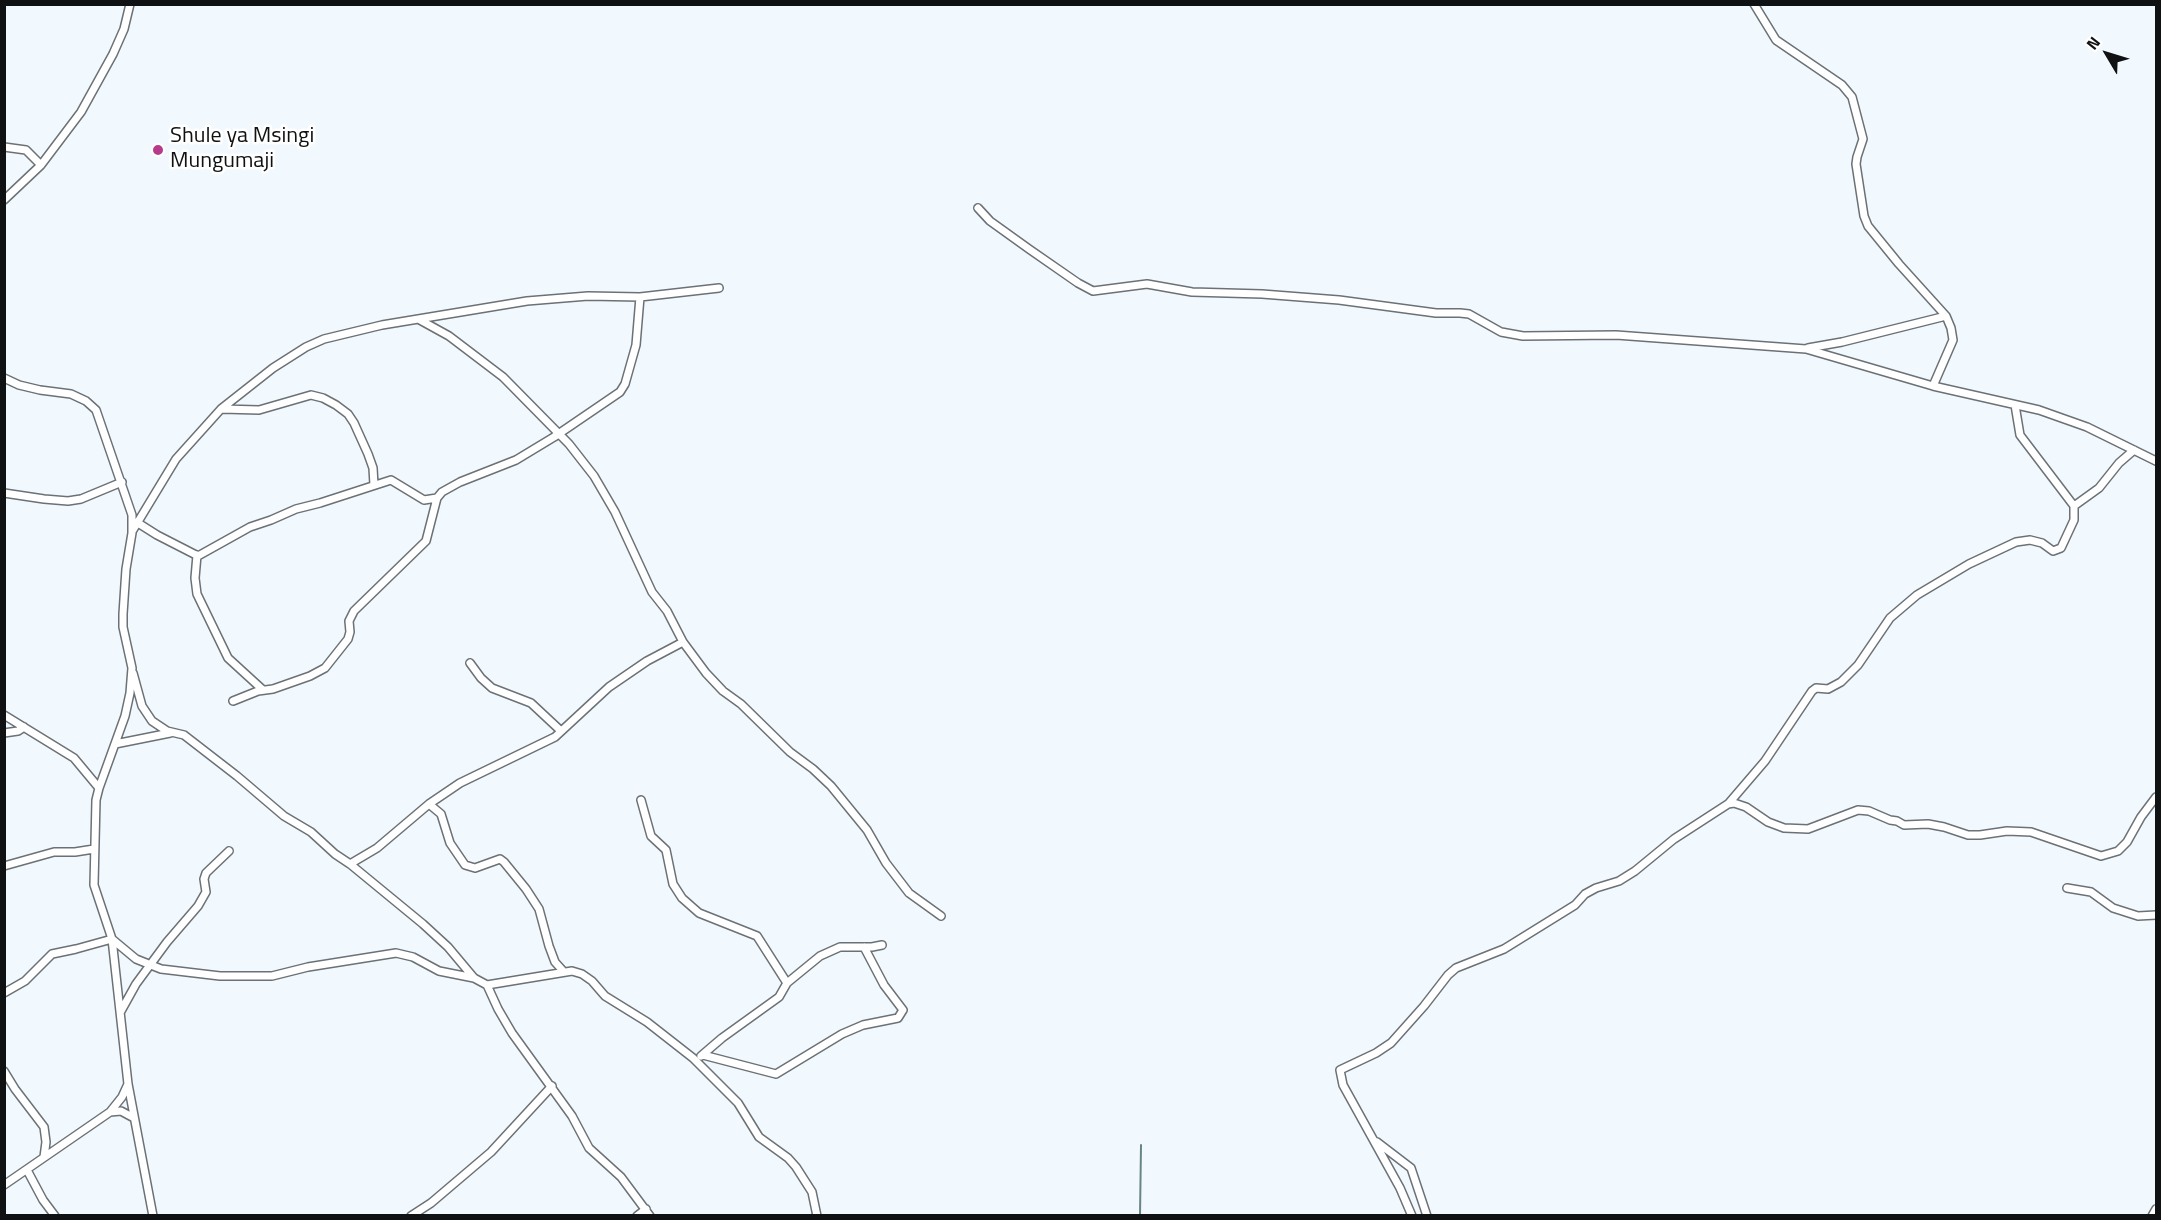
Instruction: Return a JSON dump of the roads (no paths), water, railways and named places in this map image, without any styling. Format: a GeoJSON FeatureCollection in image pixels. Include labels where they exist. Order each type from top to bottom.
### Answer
{"type":"FeatureCollection","features":[{"type":"Feature","properties":{"kind":"street"},"geometry":{"type":"LineString","coordinates":[[4,200],[41,165],[81,112],[103,73],[124,28],[130,4]]}},
{"type":"Feature","properties":{"kind":"street"},"geometry":{"type":"LineString","coordinates":[[1754,4],[1776,40],[1848,91],[1852,97],[1863,139],[1857,164],[1864,216],[1868,226],[1946,315],[1951,328],[1953,340],[1933,386]]}},
{"type":"Feature","properties":{"kind":"street"},"geometry":{"type":"LineString","coordinates":[[4,147],[26,150],[41,165]]}},
{"type":"Feature","properties":{"kind":"street"},"geometry":{"type":"LineString","coordinates":[[978,208],[990,221],[1078,283],[1093,291],[1147,284],[1192,292],[1339,300],[1436,313],[1460,312],[1501,332],[1523,336],[1616,335],[1806,349],[1933,386],[2039,410],[2078,424],[2157,460]]}},
{"type":"Feature","properties":{"kind":"street"},"geometry":{"type":"LineString","coordinates":[[132,532],[176,459],[221,409],[251,383],[306,347],[324,339],[356,330],[560,297],[640,297],[719,288]]}},
{"type":"Feature","properties":{"kind":"street"},"geometry":{"type":"LineString","coordinates":[[232,701],[310,676],[325,668],[348,639],[349,621],[354,611],[426,541],[437,498],[442,492],[460,482],[516,460],[620,392],[625,384],[636,345],[640,297]]}},
{"type":"Feature","properties":{"kind":"street"},"geometry":{"type":"LineString","coordinates":[[1806,349],[1946,315]]}},
{"type":"Feature","properties":{"kind":"street"},"geometry":{"type":"LineString","coordinates":[[420,320],[449,336],[503,377],[559,434],[594,476],[605,494],[646,581],[667,611],[683,642],[723,691],[831,786],[867,830],[886,863],[909,893],[941,916]]}},
{"type":"Feature","properties":{"kind":"street"},"geometry":{"type":"LineString","coordinates":[[6,380],[39,390],[71,394],[86,400],[96,410],[132,515],[123,627],[142,706],[150,719],[164,729],[184,735],[284,816],[311,832],[423,924],[455,954],[474,978],[487,986],[512,1033],[552,1086],[572,1116],[589,1148],[621,1177],[648,1212],[637,1215]]}},
{"type":"Feature","properties":{"kind":"street"},"geometry":{"type":"LineString","coordinates":[[221,409],[259,410],[312,395],[323,398],[348,414],[354,423],[371,461],[374,485]]}},
{"type":"Feature","properties":{"kind":"street"},"geometry":{"type":"LineString","coordinates":[[1412,1215],[1343,1085],[1339,1072],[1341,1068],[1369,1057],[1391,1043],[1456,968],[1504,949],[1575,905],[1596,888],[1619,881],[1674,839],[1728,804],[1765,761],[1809,694],[1816,688],[1828,689],[1841,682],[1858,665],[1890,618],[1905,604],[1931,586],[2000,548],[2030,540],[2042,543],[2054,551],[2061,548],[2074,520],[2074,506],[2020,435],[2015,405]]}},
{"type":"Feature","properties":{"kind":"street"},"geometry":{"type":"LineString","coordinates":[[2074,506],[2099,488],[2119,463],[2134,450]]}},
{"type":"Feature","properties":{"kind":"street"},"geometry":{"type":"LineString","coordinates":[[197,555],[250,527],[296,509],[391,480],[424,500],[437,498]]}},
{"type":"Feature","properties":{"kind":"street"},"geometry":{"type":"LineString","coordinates":[[4,493],[68,501],[81,500],[122,482]]}},
{"type":"Feature","properties":{"kind":"street"},"geometry":{"type":"LineString","coordinates":[[138,523],[156,535],[197,555]]}},
{"type":"Feature","properties":{"kind":"street"},"geometry":{"type":"LineString","coordinates":[[197,555],[195,578],[197,594],[228,658],[263,690]]}},
{"type":"Feature","properties":{"kind":"street"},"geometry":{"type":"LineString","coordinates":[[350,864],[393,836],[429,804],[460,783],[542,745],[561,731],[609,687],[647,661],[683,642]]}},
{"type":"Feature","properties":{"kind":"street"},"geometry":{"type":"LineString","coordinates":[[470,663],[492,688],[531,703],[561,731]]}},
{"type":"Feature","properties":{"kind":"street"},"geometry":{"type":"LineString","coordinates":[[132,668],[125,716],[96,800],[94,885],[112,939],[128,1084],[153,1215]]}},
{"type":"Feature","properties":{"kind":"street"},"geometry":{"type":"LineString","coordinates":[[4,714],[74,758],[99,788]]}},
{"type":"Feature","properties":{"kind":"street"},"geometry":{"type":"LineString","coordinates":[[4,733],[18,731],[24,727]]}},
{"type":"Feature","properties":{"kind":"street"},"geometry":{"type":"LineString","coordinates":[[116,744],[175,732]]}},
{"type":"Feature","properties":{"kind":"street"},"geometry":{"type":"LineString","coordinates":[[1728,804],[1734,803],[1746,807],[1768,822],[1784,828],[1808,829],[1858,810],[1869,811],[1904,825],[1928,824],[1968,835],[1980,836],[2007,831],[2031,832],[2101,856],[2118,851],[2127,842],[2141,817],[2157,797]]}},
{"type":"Feature","properties":{"kind":"street"},"geometry":{"type":"LineString","coordinates":[[641,800],[651,836],[666,850],[673,884],[682,898],[699,913],[757,936],[788,983]]}},
{"type":"Feature","properties":{"kind":"street"},"geometry":{"type":"LineString","coordinates":[[429,804],[441,814],[450,843],[465,865],[475,868],[500,859],[526,889],[539,909],[555,962],[564,972]]}},
{"type":"Feature","properties":{"kind":"street"},"geometry":{"type":"LineString","coordinates":[[4,866],[54,852],[94,849]]}},
{"type":"Feature","properties":{"kind":"street"},"geometry":{"type":"LineString","coordinates":[[121,1011],[129,994],[203,897],[206,873],[229,851]]}},
{"type":"Feature","properties":{"kind":"street"},"geometry":{"type":"LineString","coordinates":[[2067,888],[2091,892],[2113,908],[2138,916],[2157,915]]}},
{"type":"Feature","properties":{"kind":"street"},"geometry":{"type":"LineString","coordinates":[[112,939],[136,959],[161,969],[220,976],[264,976],[396,953],[413,957],[439,971],[474,978]]}},
{"type":"Feature","properties":{"kind":"street"},"geometry":{"type":"LineString","coordinates":[[4,993],[25,981],[52,954],[76,950],[112,939]]}},
{"type":"Feature","properties":{"kind":"street"},"geometry":{"type":"LineString","coordinates":[[695,1062],[722,1038],[778,997],[788,983],[820,956],[840,947],[882,945]]}},
{"type":"Feature","properties":{"kind":"street"},"geometry":{"type":"LineString","coordinates":[[703,1055],[776,1074],[842,1034],[863,1025],[898,1018],[903,1010],[884,986],[864,947]]}},
{"type":"Feature","properties":{"kind":"street"},"geometry":{"type":"LineString","coordinates":[[143,975],[161,969]]}},
{"type":"Feature","properties":{"kind":"street"},"geometry":{"type":"LineString","coordinates":[[487,986],[572,971],[587,978],[605,996],[647,1022],[693,1058],[738,1103],[759,1137],[788,1158],[796,1167],[812,1192],[818,1215]]}},
{"type":"Feature","properties":{"kind":"street"},"geometry":{"type":"LineString","coordinates":[[4,1071],[44,1127],[46,1142],[44,1157]]}},
{"type":"Feature","properties":{"kind":"street"},"geometry":{"type":"LineString","coordinates":[[4,1185],[110,1112],[122,1097],[128,1084]]}},
{"type":"Feature","properties":{"kind":"street"},"geometry":{"type":"LineString","coordinates":[[411,1215],[431,1203],[491,1152],[552,1086]]}},
{"type":"Feature","properties":{"kind":"street"},"geometry":{"type":"LineString","coordinates":[[110,1112],[121,1111],[134,1118]]}},
{"type":"Feature","properties":{"kind":"street"},"geometry":{"type":"LineString","coordinates":[[1374,1140],[1411,1168],[1427,1215]]}},
{"type":"Feature","properties":{"kind":"street"},"geometry":{"type":"LineString","coordinates":[[27,1170],[43,1200],[55,1215]]}},
{"type":"Feature","properties":{"kind":"street"},"geometry":{"type":"LineString","coordinates":[[2151,1215],[2157,1209]]}},
{"type":"Feature","properties":{"kind":"waterway"},"geometry":{"type":"LineString","coordinates":[[1140,1216],[1141,1145]]}},
{"type":"Feature","properties":{"kind":"place","name":"Shule ya Msingi Mungumaji"},"geometry":{"type":"Point","coordinates":[158,150]}}]}
